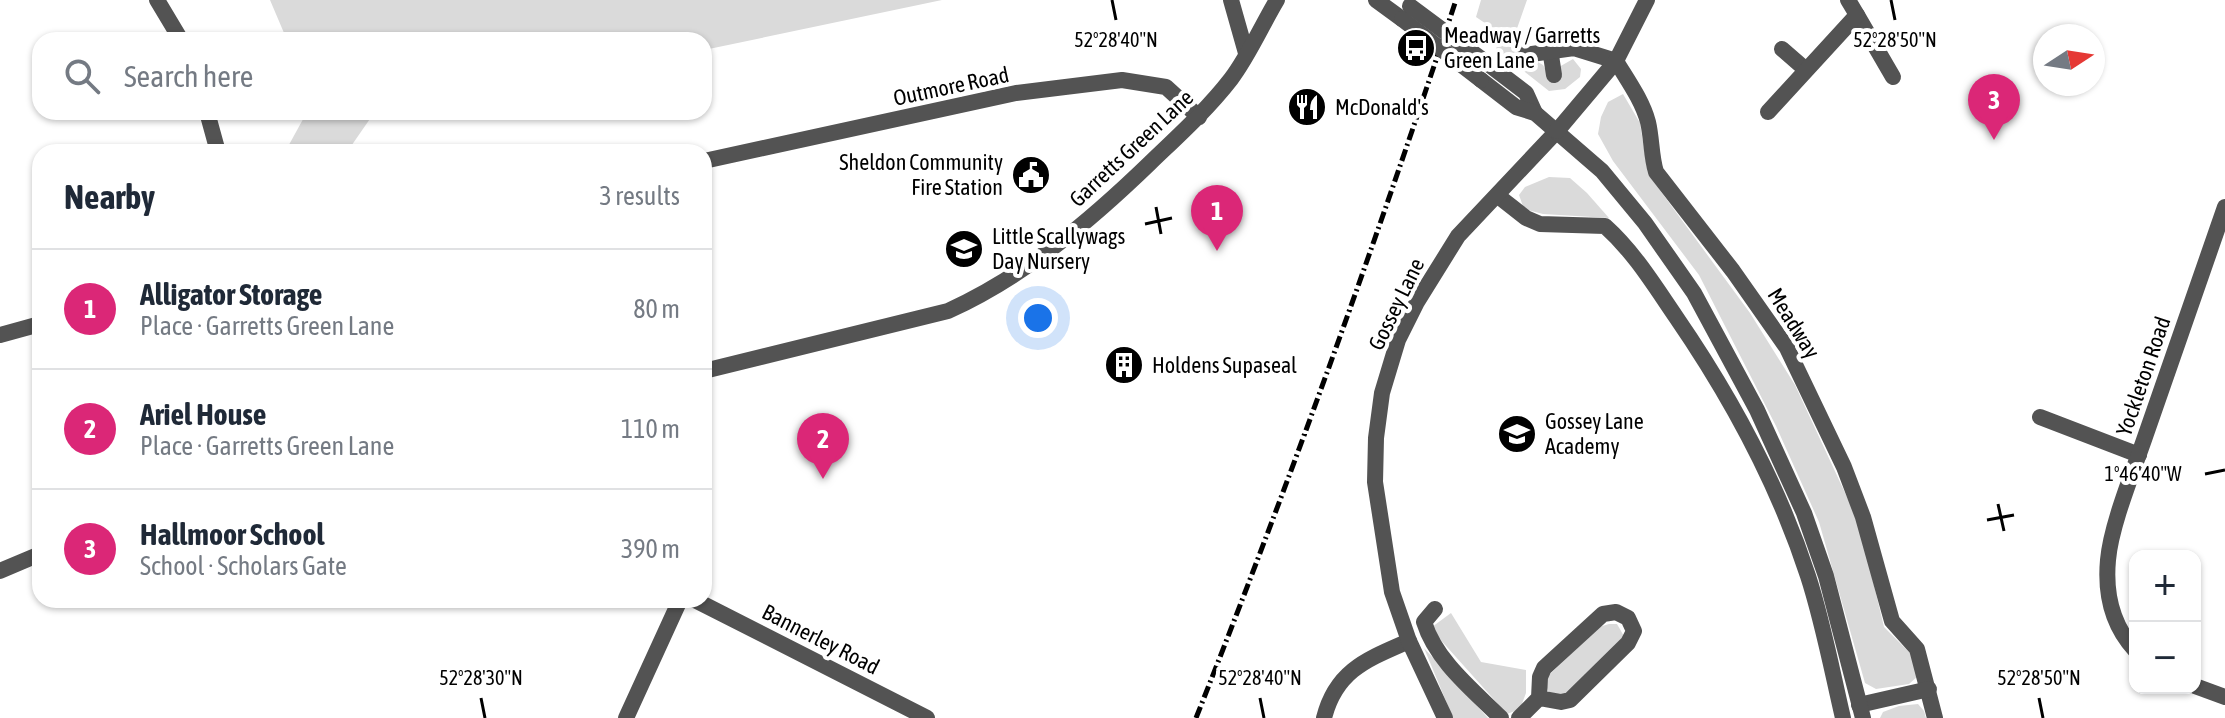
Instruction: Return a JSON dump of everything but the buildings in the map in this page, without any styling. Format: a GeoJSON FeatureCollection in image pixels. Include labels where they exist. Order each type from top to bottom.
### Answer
{"type":"FeatureCollection","features":[{"type":"Feature","properties":{"kind":"street"},"geometry":{"type":"LineString","coordinates":[[157,0],[176,32]]}},
{"type":"Feature","properties":{"kind":"street"},"geometry":{"type":"LineString","coordinates":[[1231,0],[1246,53]]}},
{"type":"Feature","properties":{"kind":"street","name":"Garretts Green Lane"},"geometry":{"type":"LineString","coordinates":[[712,369],[948,311],[982,296],[1063,241],[1124,189],[1199,117],[1234,76],[1277,0]]}},
{"type":"Feature","properties":{"kind":"street"},"geometry":{"type":"LineString","coordinates":[[1376,0],[1405,8],[1488,64],[1526,93],[1535,113]]}},
{"type":"Feature","properties":{"kind":"street","name":"Gossey Lane"},"geometry":{"type":"LineString","coordinates":[[1445,718],[1409,641],[1392,592],[1375,482],[1382,393],[1398,340],[1428,283],[1458,236],[1557,131],[1616,61],[1647,0]]}},
{"type":"Feature","properties":{"kind":"street"},"geometry":{"type":"LineString","coordinates":[[1848,0],[1893,77]]}},
{"type":"Feature","properties":{"kind":"street"},"geometry":{"type":"LineString","coordinates":[[1405,8],[1481,80],[1516,107],[1535,113],[1602,171],[1645,223],[1694,293],[1757,410],[1804,513],[1826,576],[1861,712],[1929,689]]}},
{"type":"Feature","properties":{"kind":"street"},"geometry":{"type":"LineString","coordinates":[[1768,112],[1857,15]]}},
{"type":"Feature","properties":{"kind":"street"},"geometry":{"type":"LineString","coordinates":[[1524,55],[1574,48],[1616,61]]}},
{"type":"Feature","properties":{"kind":"street"},"geometry":{"type":"LineString","coordinates":[[1550,49],[1554,75]]}},
{"type":"Feature","properties":{"kind":"street"},"geometry":{"type":"LineString","coordinates":[[1782,49],[1805,69]]}},
{"type":"Feature","properties":{"kind":"street","name":"Meadway"},"geometry":{"type":"LineString","coordinates":[[1616,61],[1643,106],[1656,172],[1733,271],[1787,348],[1824,420],[1863,517],[1892,621],[1917,649],[1935,718]]}},
{"type":"Feature","properties":{"kind":"street","name":"Outmore Road"},"geometry":{"type":"LineString","coordinates":[[712,159],[1016,93],[1122,80],[1166,87],[1199,117]]}},
{"type":"Feature","properties":{"kind":"street"},"geometry":{"type":"LineString","coordinates":[[209,120],[216,144]]}},
{"type":"Feature","properties":{"kind":"street"},"geometry":{"type":"LineString","coordinates":[[1498,196],[1526,218],[1540,224],[1605,226],[1644,269],[1690,337],[1732,405],[1781,501],[1809,578],[1843,718]]}},
{"type":"Feature","properties":{"kind":"street","name":"Yockleton Road"},"geometry":{"type":"LineString","coordinates":[[2129,643],[2114,618],[2108,597],[2108,558],[2139,455],[2225,207]]}},
{"type":"Feature","properties":{"kind":"street"},"geometry":{"type":"LineString","coordinates":[[0,335],[32,326]]}},
{"type":"Feature","properties":{"kind":"street"},"geometry":{"type":"LineString","coordinates":[[2040,417],[2139,455]]}},
{"type":"Feature","properties":{"kind":"street"},"geometry":{"type":"LineString","coordinates":[[0,571],[32,557]]}},
{"type":"Feature","properties":{"kind":"street"},"geometry":{"type":"LineString","coordinates":[[626,718],[676,608]]}},
{"type":"Feature","properties":{"kind":"street","name":"Bannerley Road"},"geometry":{"type":"LineString","coordinates":[[711,608],[927,718]]}},
{"type":"Feature","properties":{"kind":"street"},"geometry":{"type":"LineString","coordinates":[[1435,609],[1424,622],[1429,637],[1447,662],[1501,718]]}},
{"type":"Feature","properties":{"kind":"street"},"geometry":{"type":"LineString","coordinates":[[1519,718],[1539,698],[1540,677],[1544,668],[1603,614],[1616,612],[1628,618],[1634,631],[1628,643],[1570,700],[1561,702],[1539,698]]}},
{"type":"Feature","properties":{"kind":"street"},"geometry":{"type":"LineString","coordinates":[[1324,718],[1335,691],[1348,672],[1366,660],[1409,641]]}},
{"type":"Feature","properties":{"kind":"street"},"geometry":{"type":"LineString","coordinates":[[2201,688],[2225,697]]}},
{"type":"Feature","properties":{"kind":"shaded area"},"geometry":{"type":"Polygon","coordinates":[[[270,0],[942,0],[712,48],[712,32],[284,32],[270,0]]]}},
{"type":"Feature","properties":{"kind":"shaded area"},"geometry":{"type":"Polygon","coordinates":[[[1481,0],[1527,0],[1513,40],[1525,41],[1521,58],[1528,63],[1536,61],[1543,65],[1551,80],[1559,67],[1573,59],[1581,69],[1580,77],[1565,89],[1549,91],[1496,49],[1501,34],[1476,17],[1481,0]]]}},
{"type":"Feature","properties":{"kind":"shaded area"},"geometry":{"type":"Polygon","coordinates":[[[1623,94],[1640,123],[1648,174],[1750,313],[1795,385],[1859,523],[1884,627],[1914,657],[1918,676],[1909,684],[1876,689],[1865,683],[1819,522],[1776,426],[1699,275],[1613,161],[1598,134],[1608,102],[1623,94]]]}},
{"type":"Feature","properties":{"kind":"shaded area"},"geometry":{"type":"Polygon","coordinates":[[[303,120],[369,120],[353,144],[289,144],[303,120]]]}},
{"type":"Feature","properties":{"kind":"shaded area"},"geometry":{"type":"Polygon","coordinates":[[[1549,177],[1570,178],[1609,218],[1543,214],[1524,209],[1519,195],[1525,187],[1549,177]]]}},
{"type":"Feature","properties":{"kind":"shaded area"},"geometry":{"type":"Polygon","coordinates":[[[1451,613],[1481,662],[1526,670],[1526,693],[1520,709],[1507,714],[1438,637],[1432,627],[1451,613]]]}},
{"type":"Feature","properties":{"kind":"shaded area"},"geometry":{"type":"Polygon","coordinates":[[[1617,624],[1625,638],[1566,696],[1550,695],[1547,677],[1599,627],[1617,624]]]}},
{"type":"Feature","properties":{"kind":"shaded area"},"geometry":{"type":"Polygon","coordinates":[[[1424,648],[1488,718],[1453,718],[1424,648]]]}},
{"type":"Feature","properties":{"kind":"shaded area"},"geometry":{"type":"Polygon","coordinates":[[[1918,704],[1926,718],[1880,718],[1883,712],[1899,706],[1918,704]]]}},
{"type":"Feature","properties":{"kind":"railway"},"geometry":{"type":"LineString","coordinates":[[1196,718],[1331,361],[1456,0]]}},
{"type":"Feature","properties":{"kind":"place","name":"Meadway / Garretts Green Lane"},"geometry":{"type":"Point","coordinates":[1416,48]}},
{"type":"Feature","properties":{"kind":"place","name":"McDonald's"},"geometry":{"type":"Point","coordinates":[1307,107]}},
{"type":"Feature","properties":{"kind":"place","name":"Hallmoor School"},"geometry":{"type":"Point","coordinates":[1994,140]}},
{"type":"Feature","properties":{"kind":"place","name":"Sheldon Community Fire Station"},"geometry":{"type":"Point","coordinates":[1031,175]}},
{"type":"Feature","properties":{"kind":"place","name":"Little Scallywags Day Nursery"},"geometry":{"type":"Point","coordinates":[964,249]}},
{"type":"Feature","properties":{"kind":"place","name":"Alligator Storage"},"geometry":{"type":"Point","coordinates":[1217,251]}},
{"type":"Feature","properties":{"kind":"place","name":"Holdens Supaseal"},"geometry":{"type":"Point","coordinates":[1124,365]}},
{"type":"Feature","properties":{"kind":"place","name":"Gossey Lane Academy"},"geometry":{"type":"Point","coordinates":[1517,434]}},
{"type":"Feature","properties":{"kind":"place","name":"Ariel House"},"geometry":{"type":"Point","coordinates":[823,479]}}]}
